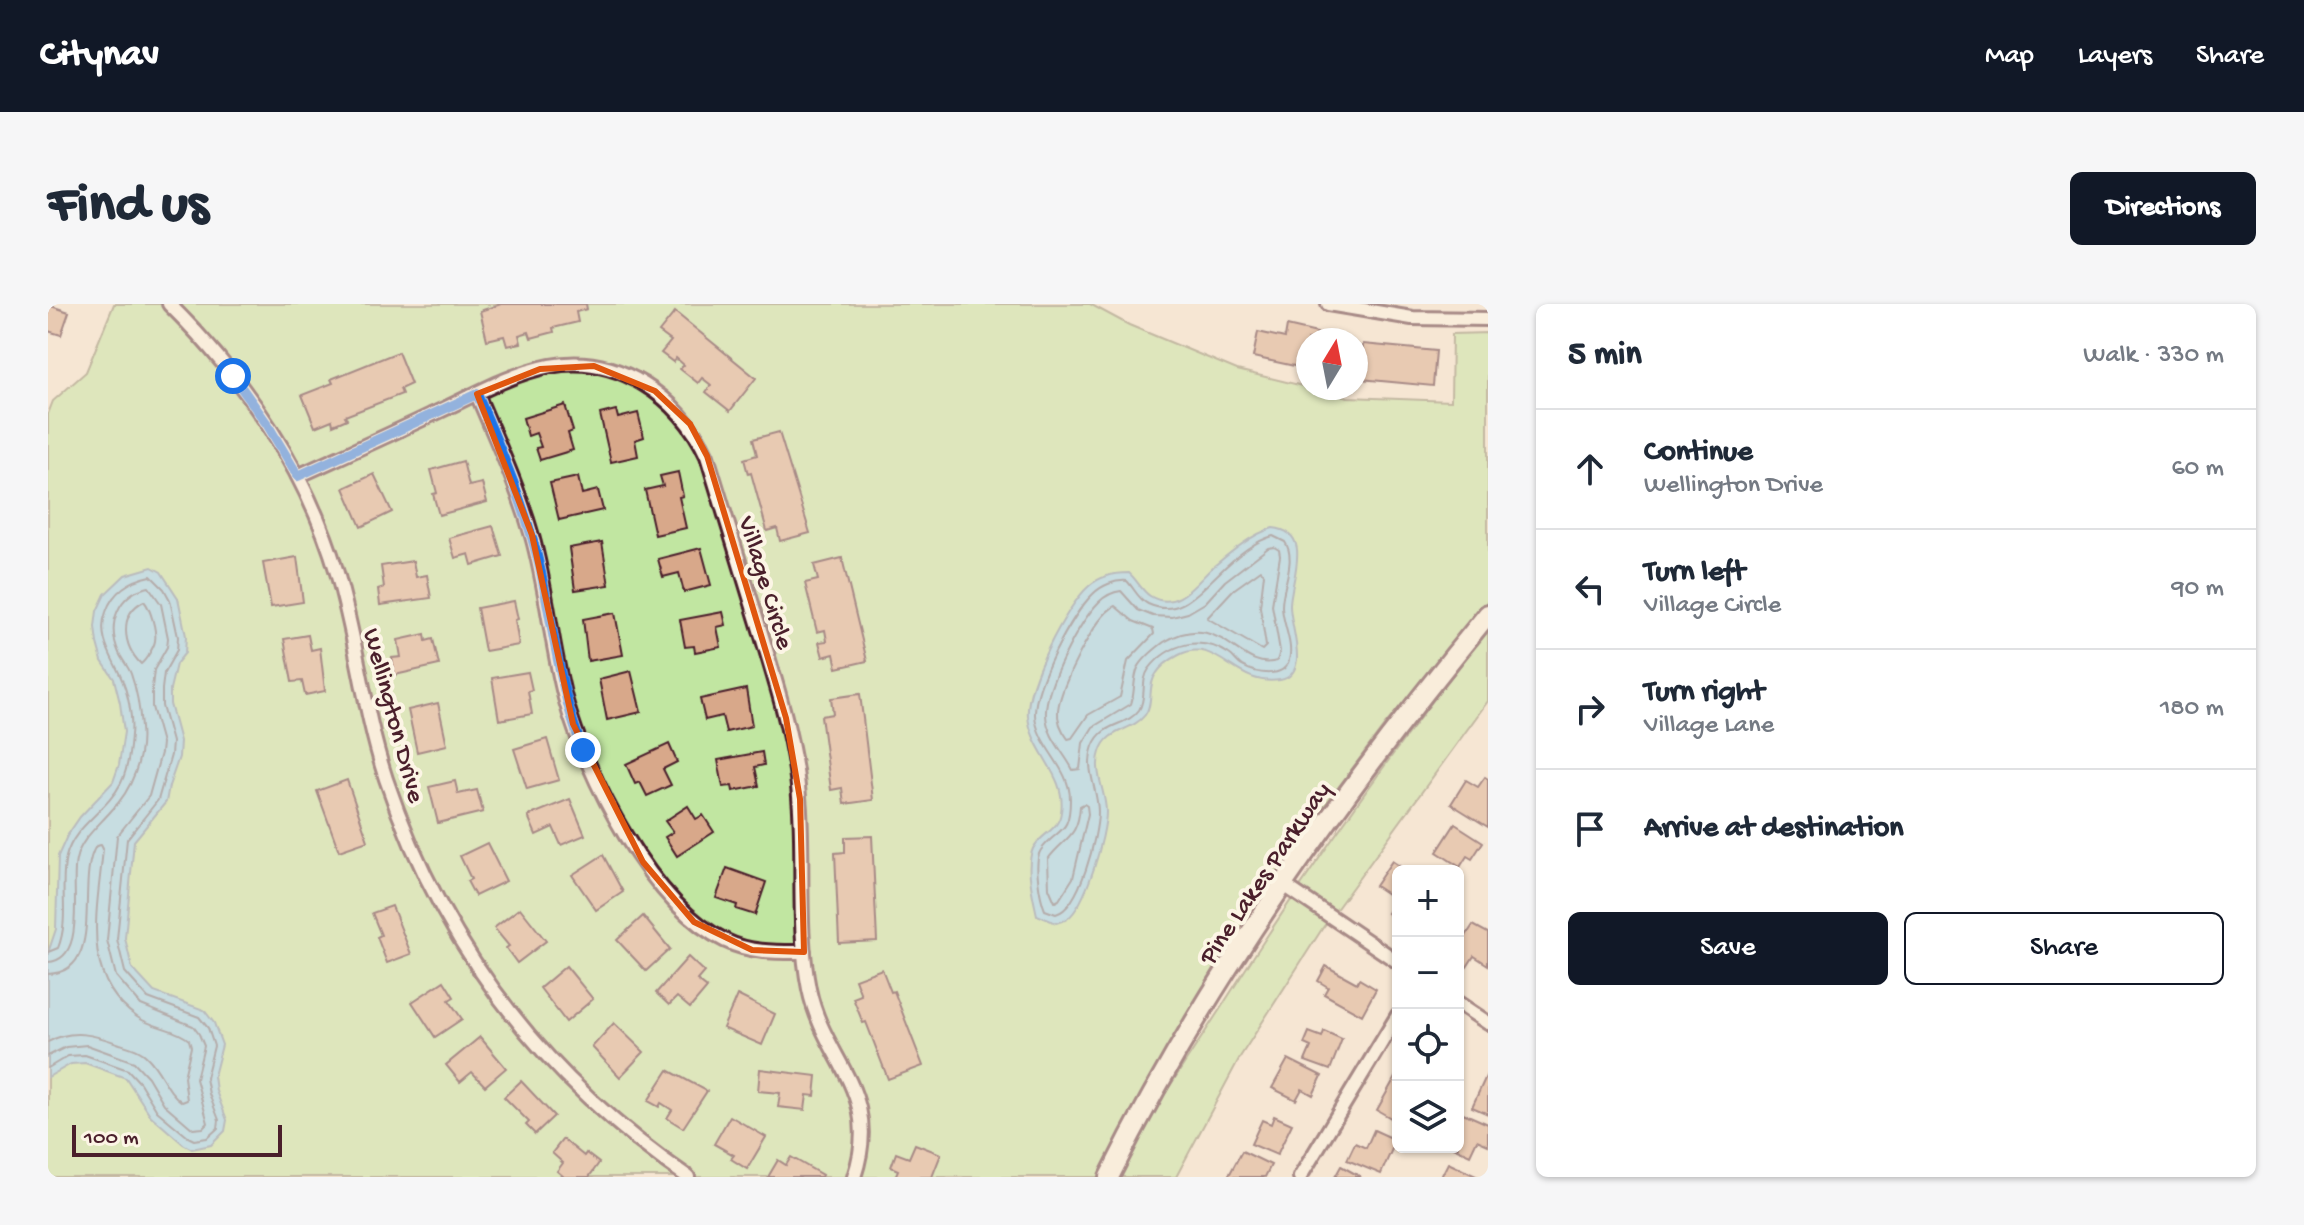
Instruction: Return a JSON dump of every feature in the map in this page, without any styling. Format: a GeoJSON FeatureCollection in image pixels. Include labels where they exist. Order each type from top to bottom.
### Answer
{"type":"FeatureCollection","features":[{"type":"Feature","properties":{"kind":"street","name":"Wellington Drive"},"geometry":{"type":"LineString","coordinates":[[169,304],[242,387],[298,476],[320,524],[337,575],[386,779],[413,849],[447,919],[500,999],[548,1057],[623,1130],[688,1177]]}},
{"type":"Feature","properties":{"kind":"street"},"geometry":{"type":"LineString","coordinates":[[1328,304],[1412,318],[1488,319]]}},
{"type":"Feature","properties":{"kind":"street","name":"Village Circle"},"geometry":{"type":"LineString","coordinates":[[298,476],[477,394],[540,369],[567,365],[594,366],[619,373],[655,391],[676,408],[707,456],[790,735],[801,813],[804,952],[815,1011],[850,1078],[857,1099],[862,1140],[854,1177]]}},
{"type":"Feature","properties":{"kind":"street"},"geometry":{"type":"LineString","coordinates":[[477,394],[509,467],[532,535],[573,724],[591,769],[618,821],[643,862],[670,897],[704,929],[742,947],[804,952]]}},
{"type":"Feature","properties":{"kind":"street","name":"Pine Lakes Parkway"},"geometry":{"type":"LineString","coordinates":[[1109,1177],[1186,1033],[1284,885],[1382,748],[1488,614]]}},
{"type":"Feature","properties":{"kind":"street"},"geometry":{"type":"LineString","coordinates":[[1284,885],[1392,958]]}},
{"type":"Feature","properties":{"kind":"street"},"geometry":{"type":"LineString","coordinates":[[1464,1007],[1488,1023]]}},
{"type":"Feature","properties":{"kind":"street"},"geometry":{"type":"LineString","coordinates":[[1300,1177],[1392,1025]]}},
{"type":"Feature","properties":{"kind":"highlighted area"},"geometry":{"type":"Polygon","coordinates":[[[594,366],[655,391],[690,424],[707,456],[786,718],[800,799],[804,952],[752,950],[694,922],[643,862],[573,724],[532,535],[477,394],[540,369],[594,366]]]}},
{"type":"Feature","properties":{"kind":"green space"},"geometry":{"type":"Polygon","coordinates":[[[114,304],[1090,304],[1129,325],[1237,370],[1296,384],[1296,400],[1368,398],[1451,401],[1452,334],[1488,333],[1488,601],[1383,727],[1297,843],[1262,901],[1216,965],[1099,1177],[48,1177],[48,414],[53,401],[86,372],[114,304]]]}},
{"type":"Feature","properties":{"kind":"green space"},"geometry":{"type":"Polygon","coordinates":[[[1488,630],[1488,701],[1322,929],[1240,1057],[1176,1177],[1118,1177],[1167,1090],[1317,862],[1383,767],[1488,630]]]}},
{"type":"Feature","properties":{"kind":"water"},"geometry":{"type":"Polygon","coordinates":[[[1273,528],[1286,531],[1297,547],[1290,604],[1297,648],[1295,669],[1290,676],[1280,680],[1264,680],[1251,677],[1216,656],[1192,651],[1179,655],[1163,666],[1153,679],[1145,715],[1108,738],[1100,752],[1098,767],[1105,823],[1099,853],[1081,900],[1074,912],[1062,921],[1056,923],[1037,915],[1030,859],[1036,844],[1058,822],[1061,799],[1059,786],[1031,729],[1029,703],[1040,667],[1069,611],[1093,583],[1118,574],[1129,573],[1147,594],[1160,600],[1178,598],[1235,549],[1257,534],[1273,528]]]}},
{"type":"Feature","properties":{"kind":"water"},"geometry":{"type":"Polygon","coordinates":[[[152,567],[161,572],[178,598],[186,636],[185,653],[176,664],[170,689],[170,704],[180,741],[179,757],[166,802],[134,841],[125,938],[132,968],[154,992],[204,1010],[214,1023],[222,1045],[214,1076],[227,1120],[225,1131],[211,1145],[192,1149],[151,1116],[126,1078],[85,1063],[71,1064],[48,1077],[48,953],[56,929],[58,856],[80,817],[113,782],[124,732],[114,679],[102,661],[97,643],[97,611],[105,594],[125,575],[152,567]]]}},
{"type":"Feature","properties":{"kind":"building"},"geometry":{"type":"Polygon","coordinates":[[[501,304],[586,304],[587,309],[576,312],[578,322],[531,338],[529,332],[519,335],[521,343],[507,346],[504,336],[487,340],[480,311],[501,304]]]}},
{"type":"Feature","properties":{"kind":"building"},"geometry":{"type":"Polygon","coordinates":[[[48,305],[69,312],[61,335],[48,331],[48,305]]]}},
{"type":"Feature","properties":{"kind":"building"},"geometry":{"type":"Polygon","coordinates":[[[675,312],[756,378],[730,411],[706,392],[711,385],[702,378],[698,383],[680,369],[684,365],[676,358],[673,362],[661,353],[671,341],[659,332],[675,312]]]}},
{"type":"Feature","properties":{"kind":"building"},"geometry":{"type":"Polygon","coordinates":[[[1287,326],[1296,328],[1296,366],[1253,357],[1258,332],[1285,338],[1287,326]]]}},
{"type":"Feature","properties":{"kind":"building"},"geometry":{"type":"Polygon","coordinates":[[[1368,344],[1436,351],[1433,386],[1368,380],[1368,344]]]}},
{"type":"Feature","properties":{"kind":"building"},"geometry":{"type":"Polygon","coordinates":[[[398,352],[411,384],[400,389],[402,394],[345,416],[347,419],[333,425],[332,420],[315,427],[302,395],[333,383],[331,379],[398,352]]]}},
{"type":"Feature","properties":{"kind":"building"},"geometry":{"type":"Polygon","coordinates":[[[565,405],[573,431],[568,433],[573,450],[540,460],[536,448],[541,447],[536,433],[528,436],[523,418],[565,405]]]}},
{"type":"Feature","properties":{"kind":"building"},"geometry":{"type":"Polygon","coordinates":[[[616,410],[618,418],[638,413],[644,437],[635,440],[638,456],[611,462],[600,414],[616,410]]]}},
{"type":"Feature","properties":{"kind":"building"},"geometry":{"type":"Polygon","coordinates":[[[779,432],[810,533],[780,541],[777,528],[767,531],[751,473],[748,474],[744,459],[757,455],[753,439],[779,432]]]}},
{"type":"Feature","properties":{"kind":"building"},"geometry":{"type":"Polygon","coordinates":[[[463,461],[469,486],[482,483],[487,502],[439,515],[431,470],[463,461]]]}},
{"type":"Feature","properties":{"kind":"building"},"geometry":{"type":"Polygon","coordinates":[[[678,472],[683,496],[679,497],[686,528],[655,535],[645,490],[663,486],[660,476],[678,472]]]}},
{"type":"Feature","properties":{"kind":"building"},"geometry":{"type":"Polygon","coordinates":[[[374,474],[392,512],[361,527],[344,488],[374,474]]]}},
{"type":"Feature","properties":{"kind":"building"},"geometry":{"type":"Polygon","coordinates":[[[578,477],[582,494],[598,490],[603,510],[559,520],[550,483],[578,477]]]}},
{"type":"Feature","properties":{"kind":"building"},"geometry":{"type":"Polygon","coordinates":[[[493,526],[502,556],[472,565],[469,554],[455,558],[449,538],[493,526]]]}},
{"type":"Feature","properties":{"kind":"building"},"geometry":{"type":"Polygon","coordinates":[[[602,542],[609,585],[575,590],[569,548],[602,542]]]}},
{"type":"Feature","properties":{"kind":"building"},"geometry":{"type":"Polygon","coordinates":[[[701,548],[711,585],[684,592],[679,573],[663,577],[658,559],[701,548]]]}},
{"type":"Feature","properties":{"kind":"building"},"geometry":{"type":"Polygon","coordinates":[[[297,557],[303,602],[271,607],[263,563],[297,557]]]}},
{"type":"Feature","properties":{"kind":"building"},"geometry":{"type":"Polygon","coordinates":[[[842,558],[867,661],[837,668],[834,654],[823,657],[819,642],[827,641],[825,630],[817,632],[805,583],[818,580],[814,565],[842,558]]]}},
{"type":"Feature","properties":{"kind":"building"},"geometry":{"type":"Polygon","coordinates":[[[413,561],[416,577],[427,575],[431,598],[380,605],[378,589],[384,587],[381,566],[413,561]]]}},
{"type":"Feature","properties":{"kind":"building"},"geometry":{"type":"Polygon","coordinates":[[[514,601],[519,645],[485,651],[477,608],[514,601]]]}},
{"type":"Feature","properties":{"kind":"building"},"geometry":{"type":"Polygon","coordinates":[[[723,612],[726,625],[717,627],[721,647],[695,652],[694,646],[685,647],[680,620],[723,612]]]}},
{"type":"Feature","properties":{"kind":"building"},"geometry":{"type":"Polygon","coordinates":[[[615,613],[623,655],[588,661],[583,619],[615,613]]]}},
{"type":"Feature","properties":{"kind":"building"},"geometry":{"type":"Polygon","coordinates":[[[425,634],[426,641],[433,639],[439,665],[395,675],[392,658],[401,657],[398,640],[425,634]]]}},
{"type":"Feature","properties":{"kind":"building"},"geometry":{"type":"Polygon","coordinates":[[[308,635],[311,650],[320,648],[325,691],[305,695],[302,681],[292,682],[284,639],[308,635]]]}},
{"type":"Feature","properties":{"kind":"building"},"geometry":{"type":"Polygon","coordinates":[[[631,671],[641,712],[607,720],[599,679],[631,671]]]}},
{"type":"Feature","properties":{"kind":"building"},"geometry":{"type":"Polygon","coordinates":[[[528,672],[532,714],[499,720],[492,678],[528,672]]]}},
{"type":"Feature","properties":{"kind":"building"},"geometry":{"type":"Polygon","coordinates":[[[746,689],[752,726],[726,732],[722,716],[705,720],[700,699],[746,689]]]}},
{"type":"Feature","properties":{"kind":"building"},"geometry":{"type":"Polygon","coordinates":[[[860,694],[873,800],[844,804],[842,788],[831,790],[821,716],[833,714],[831,698],[860,694]]]}},
{"type":"Feature","properties":{"kind":"building"},"geometry":{"type":"Polygon","coordinates":[[[438,703],[447,745],[417,752],[408,710],[438,703]]]}},
{"type":"Feature","properties":{"kind":"building"},"geometry":{"type":"Polygon","coordinates":[[[547,739],[559,780],[527,789],[514,749],[547,739]]]}},
{"type":"Feature","properties":{"kind":"building"},"geometry":{"type":"Polygon","coordinates":[[[669,744],[677,762],[663,769],[671,785],[647,796],[640,782],[635,784],[626,764],[669,744]]]}},
{"type":"Feature","properties":{"kind":"building"},"geometry":{"type":"Polygon","coordinates":[[[762,752],[764,765],[755,767],[759,786],[733,791],[732,786],[723,787],[718,760],[762,752]]]}},
{"type":"Feature","properties":{"kind":"building"},"geometry":{"type":"Polygon","coordinates":[[[1485,777],[1488,779],[1488,827],[1451,804],[1466,780],[1478,787],[1485,777]]]}},
{"type":"Feature","properties":{"kind":"building"},"geometry":{"type":"Polygon","coordinates":[[[347,780],[368,841],[339,851],[317,791],[347,780]]]}},
{"type":"Feature","properties":{"kind":"building"},"geometry":{"type":"Polygon","coordinates":[[[455,781],[458,794],[477,790],[483,812],[438,823],[429,787],[455,781]]]}},
{"type":"Feature","properties":{"kind":"building"},"geometry":{"type":"Polygon","coordinates":[[[570,799],[585,835],[561,845],[553,827],[536,835],[528,816],[570,799]]]}},
{"type":"Feature","properties":{"kind":"building"},"geometry":{"type":"Polygon","coordinates":[[[688,806],[696,819],[703,815],[714,832],[677,856],[665,837],[673,832],[665,821],[688,806]]]}},
{"type":"Feature","properties":{"kind":"building"},"geometry":{"type":"Polygon","coordinates":[[[1455,824],[1483,842],[1472,859],[1467,856],[1461,865],[1437,852],[1455,824]]]}},
{"type":"Feature","properties":{"kind":"building"},"geometry":{"type":"Polygon","coordinates":[[[872,836],[877,941],[839,943],[835,853],[845,852],[845,837],[872,836]]]}},
{"type":"Feature","properties":{"kind":"building"},"geometry":{"type":"Polygon","coordinates":[[[487,843],[506,881],[475,896],[460,856],[487,843]]]}},
{"type":"Feature","properties":{"kind":"building"},"geometry":{"type":"Polygon","coordinates":[[[603,855],[623,892],[596,910],[572,875],[603,855]]]}},
{"type":"Feature","properties":{"kind":"building"},"geometry":{"type":"Polygon","coordinates":[[[1392,861],[1398,865],[1392,865],[1392,897],[1375,886],[1392,861]]]}},
{"type":"Feature","properties":{"kind":"building"},"geometry":{"type":"Polygon","coordinates":[[[727,868],[766,882],[755,915],[716,898],[727,868]]]}},
{"type":"Feature","properties":{"kind":"building"},"geometry":{"type":"Polygon","coordinates":[[[392,906],[411,954],[387,963],[372,913],[392,906]]]}},
{"type":"Feature","properties":{"kind":"building"},"geometry":{"type":"Polygon","coordinates":[[[520,908],[546,941],[517,963],[506,948],[509,946],[494,928],[520,908]]]}},
{"type":"Feature","properties":{"kind":"building"},"geometry":{"type":"Polygon","coordinates":[[[643,916],[670,949],[646,971],[617,940],[643,916]]]}},
{"type":"Feature","properties":{"kind":"building"},"geometry":{"type":"Polygon","coordinates":[[[1473,925],[1488,933],[1488,965],[1474,956],[1467,967],[1464,965],[1464,939],[1473,925]]]}},
{"type":"Feature","properties":{"kind":"building"},"geometry":{"type":"Polygon","coordinates":[[[688,957],[704,972],[697,980],[707,988],[690,1008],[677,997],[669,1005],[656,993],[688,957]]]}},
{"type":"Feature","properties":{"kind":"building"},"geometry":{"type":"Polygon","coordinates":[[[566,966],[593,999],[566,1022],[540,988],[566,966]]]}},
{"type":"Feature","properties":{"kind":"building"},"geometry":{"type":"Polygon","coordinates":[[[1326,966],[1357,983],[1359,979],[1376,989],[1362,1015],[1324,994],[1328,987],[1318,981],[1326,966]]]}},
{"type":"Feature","properties":{"kind":"building"},"geometry":{"type":"Polygon","coordinates":[[[882,969],[891,992],[894,991],[923,1066],[888,1079],[866,1022],[863,1023],[853,998],[861,995],[855,979],[882,969]]]}},
{"type":"Feature","properties":{"kind":"building"},"geometry":{"type":"Polygon","coordinates":[[[444,981],[454,997],[449,1000],[462,1019],[435,1037],[412,1002],[444,981]]]}},
{"type":"Feature","properties":{"kind":"building"},"geometry":{"type":"Polygon","coordinates":[[[737,995],[775,1014],[762,1045],[723,1028],[737,995]]]}},
{"type":"Feature","properties":{"kind":"building"},"geometry":{"type":"Polygon","coordinates":[[[614,1023],[644,1052],[620,1077],[592,1047],[614,1023]]]}},
{"type":"Feature","properties":{"kind":"building"},"geometry":{"type":"Polygon","coordinates":[[[1324,1031],[1342,1039],[1330,1070],[1305,1061],[1311,1047],[1304,1044],[1309,1032],[1322,1037],[1324,1031]]]}},
{"type":"Feature","properties":{"kind":"building"},"geometry":{"type":"Polygon","coordinates":[[[480,1037],[506,1068],[485,1086],[472,1072],[460,1082],[446,1065],[480,1037]]]}},
{"type":"Feature","properties":{"kind":"building"},"geometry":{"type":"Polygon","coordinates":[[[1288,1059],[1322,1076],[1313,1095],[1302,1089],[1296,1100],[1272,1088],[1288,1059]]]}},
{"type":"Feature","properties":{"kind":"building"},"geometry":{"type":"Polygon","coordinates":[[[760,1069],[817,1076],[815,1096],[807,1095],[805,1110],[778,1107],[780,1093],[758,1091],[760,1069]]]}},
{"type":"Feature","properties":{"kind":"building"},"geometry":{"type":"Polygon","coordinates":[[[668,1070],[707,1091],[683,1128],[667,1118],[672,1110],[661,1103],[659,1107],[648,1101],[668,1070]]]}},
{"type":"Feature","properties":{"kind":"building"},"geometry":{"type":"Polygon","coordinates":[[[1488,1072],[1488,1114],[1472,1107],[1488,1072]]]}},
{"type":"Feature","properties":{"kind":"building"},"geometry":{"type":"Polygon","coordinates":[[[521,1081],[554,1116],[535,1134],[526,1125],[529,1122],[504,1097],[521,1081]]]}},
{"type":"Feature","properties":{"kind":"building"},"geometry":{"type":"Polygon","coordinates":[[[1392,1083],[1392,1119],[1377,1110],[1392,1083]]]}},
{"type":"Feature","properties":{"kind":"building"},"geometry":{"type":"Polygon","coordinates":[[[1464,1113],[1488,1124],[1488,1145],[1477,1140],[1470,1155],[1464,1152],[1464,1113]]]}},
{"type":"Feature","properties":{"kind":"building"},"geometry":{"type":"Polygon","coordinates":[[[730,1116],[766,1137],[747,1169],[731,1159],[734,1155],[714,1144],[730,1116]]]}},
{"type":"Feature","properties":{"kind":"building"},"geometry":{"type":"Polygon","coordinates":[[[1274,1116],[1292,1124],[1277,1155],[1251,1144],[1262,1120],[1271,1124],[1274,1116]]]}},
{"type":"Feature","properties":{"kind":"building"},"geometry":{"type":"Polygon","coordinates":[[[1374,1130],[1392,1138],[1392,1149],[1381,1174],[1347,1160],[1355,1143],[1366,1148],[1374,1130]]]}},
{"type":"Feature","properties":{"kind":"building"},"geometry":{"type":"Polygon","coordinates":[[[563,1139],[584,1156],[586,1153],[599,1163],[589,1177],[564,1177],[557,1171],[563,1163],[552,1153],[563,1139]]]}},
{"type":"Feature","properties":{"kind":"building"},"geometry":{"type":"Polygon","coordinates":[[[915,1144],[941,1154],[932,1177],[895,1177],[898,1170],[891,1167],[896,1153],[909,1158],[915,1144]]]}},
{"type":"Feature","properties":{"kind":"building"},"geometry":{"type":"Polygon","coordinates":[[[1242,1151],[1271,1165],[1265,1177],[1228,1177],[1242,1151]]]}},
{"type":"Feature","properties":{"kind":"building"},"geometry":{"type":"Polygon","coordinates":[[[791,1157],[821,1177],[768,1177],[778,1160],[786,1165],[791,1157]]]}},
{"type":"Feature","properties":{"kind":"building"},"geometry":{"type":"Polygon","coordinates":[[[1448,1163],[1478,1177],[1441,1177],[1448,1163]]]}},
{"type":"Feature","properties":{"kind":"building"},"geometry":{"type":"Polygon","coordinates":[[[1341,1166],[1361,1177],[1335,1177],[1341,1166]]]}},
{"type":"Feature","properties":{"kind":"route"},"geometry":{"type":"LineString","coordinates":[[233,376],[251,399],[298,476],[477,394],[509,467],[532,535],[561,678],[583,750]]}}]}
